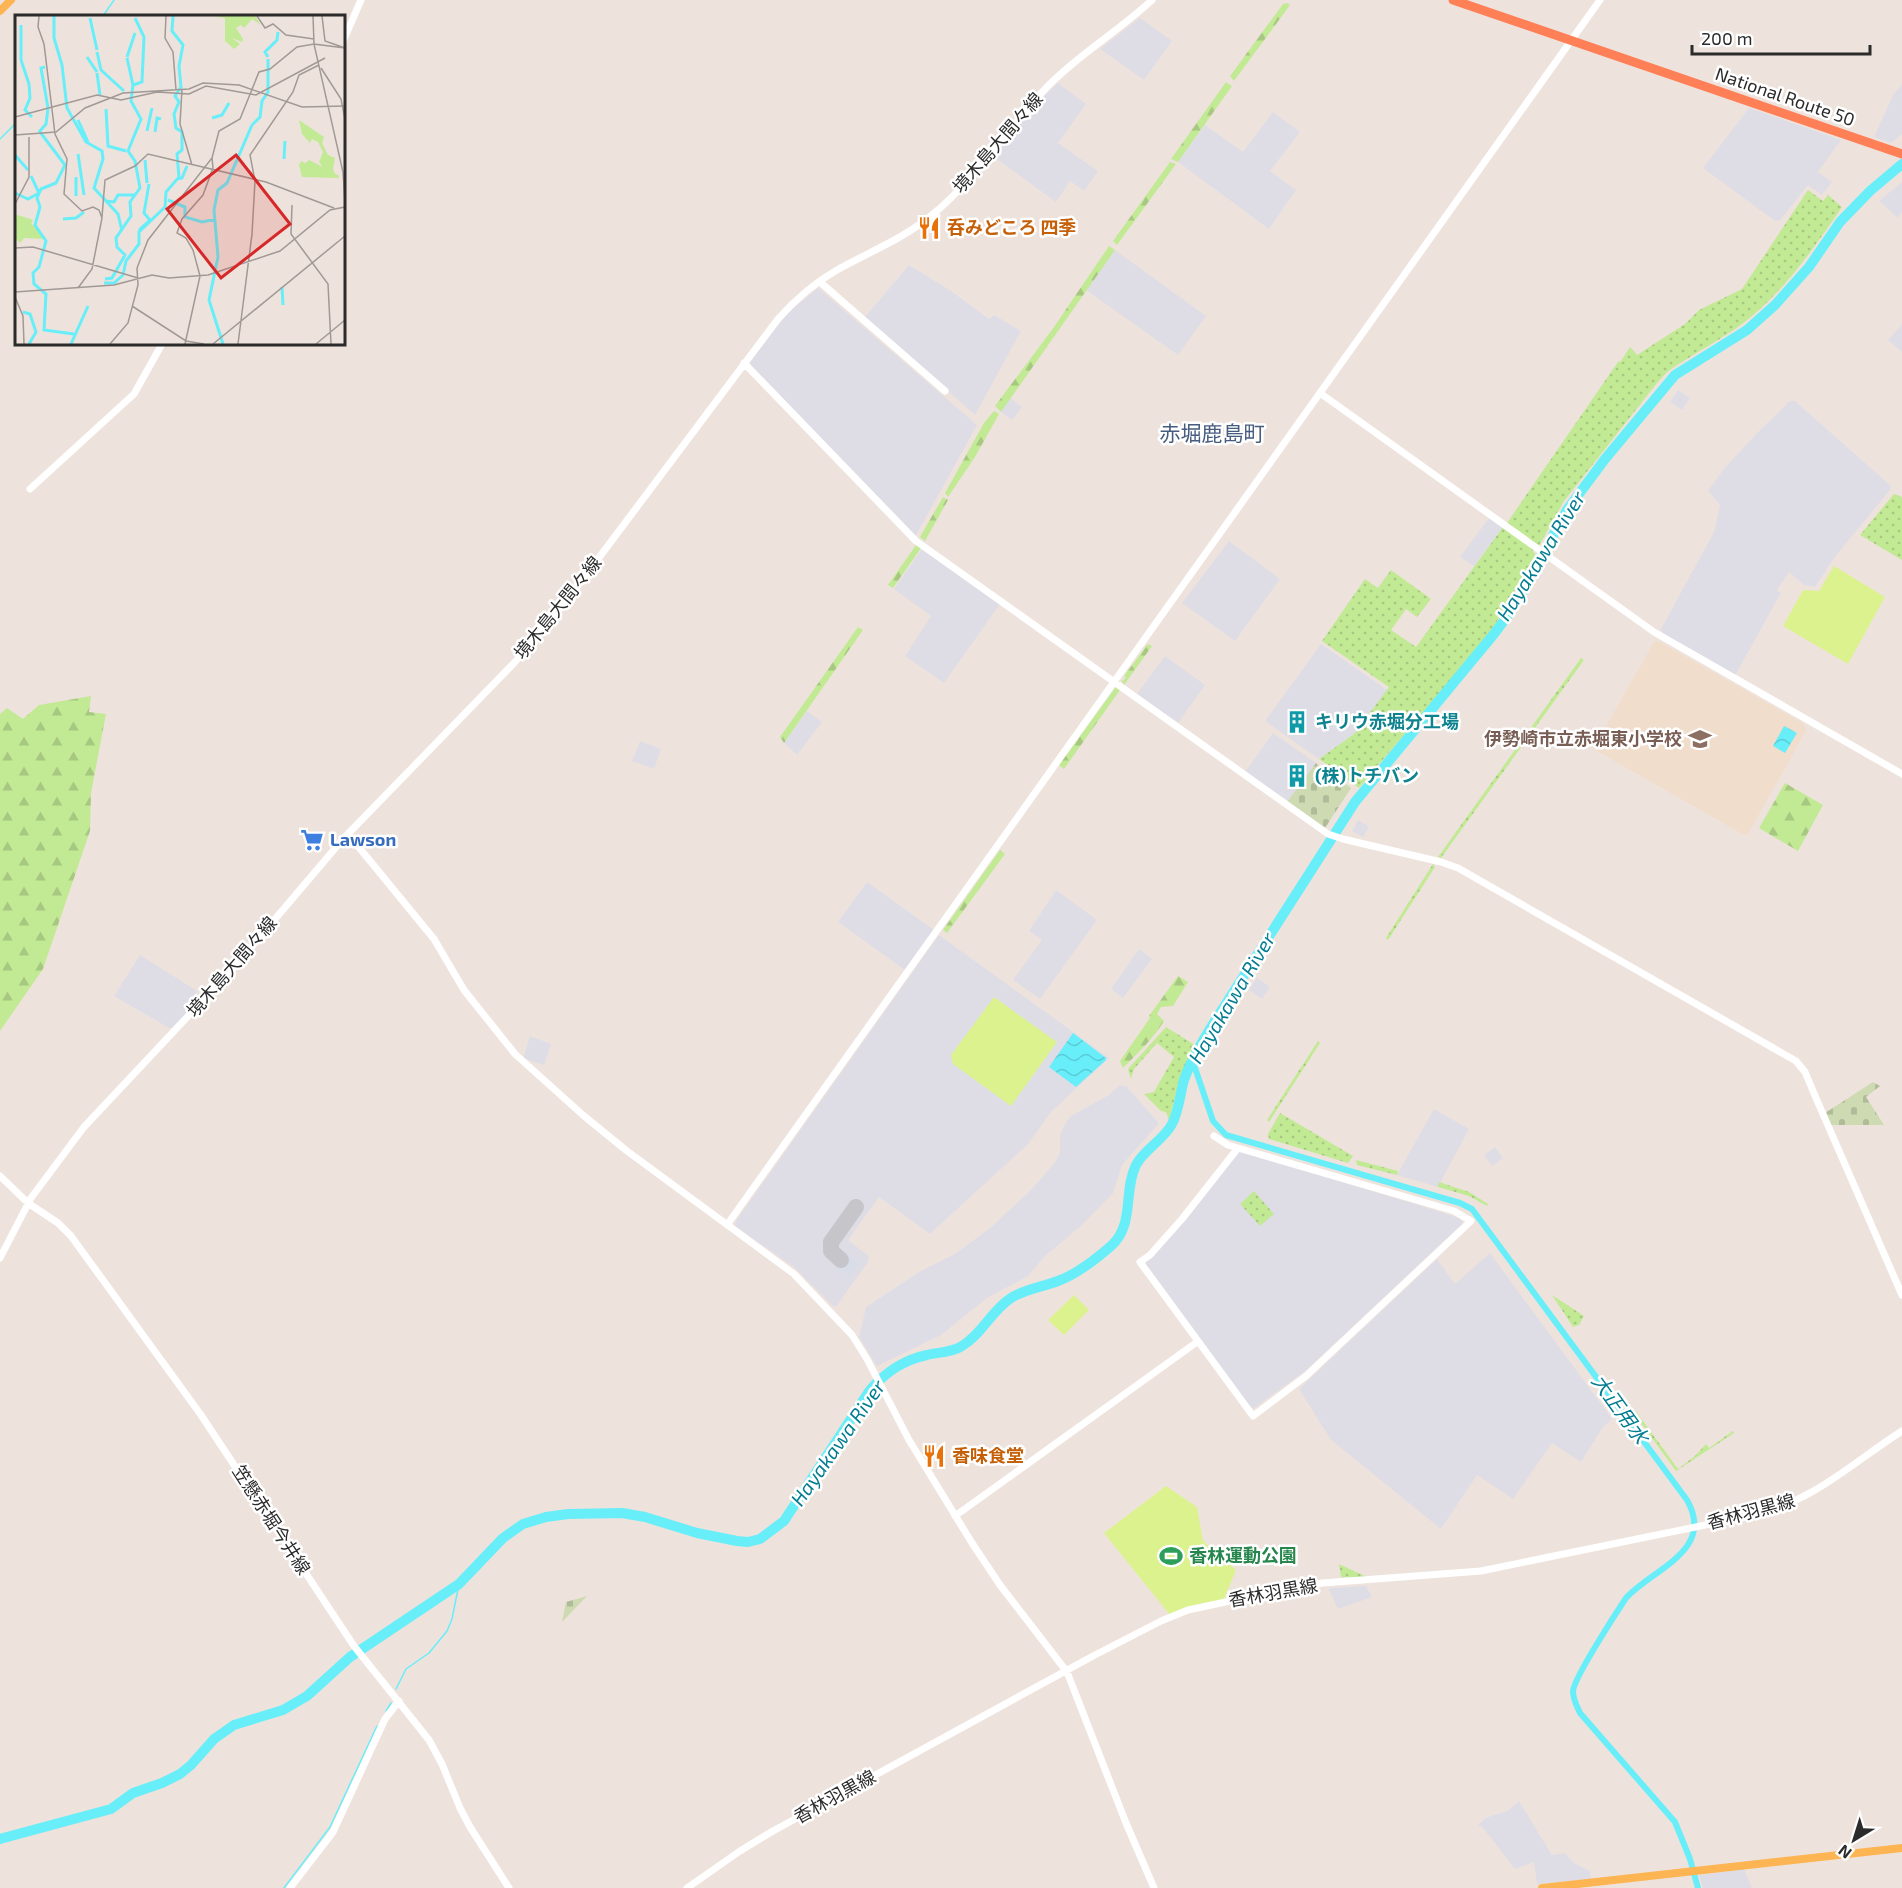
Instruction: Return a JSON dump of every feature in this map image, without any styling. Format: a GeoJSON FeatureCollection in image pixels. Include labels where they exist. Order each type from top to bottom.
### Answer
{"type":"FeatureCollection","features":[{"type":"Feature","properties":{"kind":"highway","name":"National Route 50"},"geometry":{"type":"LineString","coordinates":[[1453,0],[1902,154]]}},
{"type":"Feature","properties":{"kind":"main road"},"geometry":{"type":"LineString","coordinates":[[0,11],[11,0]]}},
{"type":"Feature","properties":{"kind":"main road"},"geometry":{"type":"LineString","coordinates":[[1542,1888],[1902,1848]]}},
{"type":"Feature","properties":{"kind":"street"},"geometry":{"type":"LineString","coordinates":[[345,37],[361,0]]}},
{"type":"Feature","properties":{"kind":"street","name":"境木島大間々線"},"geometry":{"type":"LineString","coordinates":[[0,1258],[28,1203],[90,1120],[233,968],[348,834],[514,663],[544,629],[744,363],[798,297],[819,282],[916,228],[938,210],[957,192],[1028,107],[1055,79],[1152,0]]}},
{"type":"Feature","properties":{"kind":"street"},"geometry":{"type":"LineString","coordinates":[[727,1225],[1600,0]]}},
{"type":"Feature","properties":{"kind":"street"},"geometry":{"type":"LineString","coordinates":[[819,282],[945,391]]}},
{"type":"Feature","properties":{"kind":"street"},"geometry":{"type":"LineString","coordinates":[[30,489],[134,394],[161,345]]}},
{"type":"Feature","properties":{"kind":"street"},"geometry":{"type":"LineString","coordinates":[[744,363],[916,541],[1328,834],[1458,868],[1796,1061],[1804,1072],[1816,1098],[1902,1295]]}},
{"type":"Feature","properties":{"kind":"street"},"geometry":{"type":"LineString","coordinates":[[1320,393],[1654,632],[1902,774]]}},
{"type":"Feature","properties":{"kind":"street"},"geometry":{"type":"LineString","coordinates":[[348,834],[434,939],[464,990],[515,1054],[627,1151],[800,1279],[852,1335],[909,1440],[955,1516],[1000,1584],[1067,1672],[1154,1888]]}},
{"type":"Feature","properties":{"kind":"street"},"geometry":{"type":"LineString","coordinates":[[1214,1136],[1228,1145],[1454,1211],[1471,1221],[1306,1376],[1252,1416],[1140,1262],[1150,1255],[1182,1220],[1238,1148]]}},
{"type":"Feature","properties":{"kind":"street","name":"笠懸赤堀今井線"},"geometry":{"type":"LineString","coordinates":[[0,1176],[28,1203],[65,1230],[201,1415],[354,1646],[435,1749],[460,1808],[509,1888]]}},
{"type":"Feature","properties":{"kind":"street"},"geometry":{"type":"LineString","coordinates":[[955,1516],[1197,1342]]}},
{"type":"Feature","properties":{"kind":"street","name":"香林羽黒線"},"geometry":{"type":"LineString","coordinates":[[687,1888],[765,1836],[1161,1621],[1188,1610],[1286,1588],[1323,1583],[1481,1571],[1759,1514],[1801,1498],[1830,1482],[1902,1431]]}},
{"type":"Feature","properties":{"kind":"street"},"geometry":{"type":"LineString","coordinates":[[290,1888],[333,1832],[385,1719],[399,1701]]}},
{"type":"Feature","properties":{"kind":"shaded area"},"geometry":{"type":"Polygon","coordinates":[[[1140,18],[1172,41],[1144,80],[1100,49],[1140,18]]]}},
{"type":"Feature","properties":{"kind":"shaded area"},"geometry":{"type":"Polygon","coordinates":[[[1058,83],[1086,104],[1058,143],[1098,171],[1084,191],[1070,181],[1056,202],[994,157],[994,154],[1031,109],[1058,83]]]}},
{"type":"Feature","properties":{"kind":"shaded area"},"geometry":{"type":"Polygon","coordinates":[[[1902,84],[1902,134],[1891,143],[1874,137],[1893,95],[1902,84]]]}},
{"type":"Feature","properties":{"kind":"shaded area"},"geometry":{"type":"Polygon","coordinates":[[[1749,108],[1841,140],[1818,172],[1832,182],[1822,195],[1808,185],[1780,220],[1775,221],[1703,168],[1749,108]]]}},
{"type":"Feature","properties":{"kind":"shaded area"},"geometry":{"type":"Polygon","coordinates":[[[1273,112],[1300,132],[1270,171],[1296,190],[1269,229],[1178,162],[1205,125],[1243,152],[1273,112]]]}},
{"type":"Feature","properties":{"kind":"shaded area"},"geometry":{"type":"Polygon","coordinates":[[[1902,182],[1902,212],[1898,218],[1879,201],[1902,182]]]}},
{"type":"Feature","properties":{"kind":"shaded area"},"geometry":{"type":"Polygon","coordinates":[[[1115,250],[1206,316],[1178,355],[1086,290],[1115,250]]]}},
{"type":"Feature","properties":{"kind":"shaded area"},"geometry":{"type":"Polygon","coordinates":[[[909,265],[951,291],[989,319],[994,315],[1021,331],[975,415],[865,317],[909,265]]]}},
{"type":"Feature","properties":{"kind":"shaded area"},"geometry":{"type":"Polygon","coordinates":[[[818,288],[977,425],[915,537],[748,362],[790,311],[818,288]]]}},
{"type":"Feature","properties":{"kind":"shaded area"},"geometry":{"type":"Polygon","coordinates":[[[1902,324],[1902,352],[1888,340],[1902,324]]]}},
{"type":"Feature","properties":{"kind":"shaded area"},"geometry":{"type":"Polygon","coordinates":[[[1678,390],[1690,398],[1682,410],[1670,402],[1678,390]]]}},
{"type":"Feature","properties":{"kind":"shaded area"},"geometry":{"type":"Polygon","coordinates":[[[1010,398],[1022,407],[1012,420],[1001,412],[1010,398]]]}},
{"type":"Feature","properties":{"kind":"shaded area"},"geometry":{"type":"Polygon","coordinates":[[[1790,401],[1795,401],[1891,486],[1834,558],[1815,587],[1804,585],[1789,572],[1777,590],[1781,593],[1736,674],[1732,674],[1662,633],[1661,629],[1714,532],[1720,505],[1708,491],[1723,470],[1790,401]]]}},
{"type":"Feature","properties":{"kind":"shaded area"},"geometry":{"type":"Polygon","coordinates":[[[1489,518],[1503,527],[1474,566],[1460,557],[1489,518]]]}},
{"type":"Feature","properties":{"kind":"shaded area"},"geometry":{"type":"Polygon","coordinates":[[[1229,541],[1280,579],[1235,641],[1182,603],[1229,541]]]}},
{"type":"Feature","properties":{"kind":"shaded area"},"geometry":{"type":"Polygon","coordinates":[[[922,549],[1000,604],[944,683],[905,656],[931,616],[894,589],[922,549]]]}},
{"type":"Feature","properties":{"kind":"shaded area","name":"伊勢崎市立赤堀東小学校"},"geometry":{"type":"Polygon","coordinates":[[[1658,641],[1804,724],[1806,731],[1748,834],[1744,835],[1595,750],[1594,747],[1654,642],[1658,641]]]}},
{"type":"Feature","properties":{"kind":"shaded area"},"geometry":{"type":"Polygon","coordinates":[[[1321,644],[1387,690],[1354,734],[1319,759],[1265,721],[1321,644]]]}},
{"type":"Feature","properties":{"kind":"shaded area"},"geometry":{"type":"Polygon","coordinates":[[[1165,656],[1205,685],[1178,723],[1137,694],[1165,656]]]}},
{"type":"Feature","properties":{"kind":"shaded area"},"geometry":{"type":"Polygon","coordinates":[[[807,711],[822,722],[797,755],[784,743],[807,711]]]}},
{"type":"Feature","properties":{"kind":"shaded area"},"geometry":{"type":"Polygon","coordinates":[[[1273,733],[1316,763],[1287,802],[1245,772],[1273,733]]]}},
{"type":"Feature","properties":{"kind":"shaded area"},"geometry":{"type":"Polygon","coordinates":[[[640,741],[661,749],[654,769],[632,761],[640,741]]]}},
{"type":"Feature","properties":{"kind":"shaded area"},"geometry":{"type":"Polygon","coordinates":[[[1358,820],[1369,827],[1363,837],[1352,831],[1358,820]]]}},
{"type":"Feature","properties":{"kind":"shaded area"},"geometry":{"type":"Polygon","coordinates":[[[867,882],[934,930],[905,970],[838,922],[867,882]]]}},
{"type":"Feature","properties":{"kind":"shaded area"},"geometry":{"type":"Polygon","coordinates":[[[1056,890],[1097,920],[1040,999],[1013,980],[1042,940],[1029,931],[1056,890]]]}},
{"type":"Feature","properties":{"kind":"shaded area"},"geometry":{"type":"Polygon","coordinates":[[[939,935],[1109,1058],[1051,1112],[1028,1144],[930,1234],[879,1197],[849,1239],[869,1256],[868,1262],[836,1307],[794,1267],[735,1226],[736,1221],[939,935]]]}},
{"type":"Feature","properties":{"kind":"shaded area"},"geometry":{"type":"Polygon","coordinates":[[[1139,949],[1152,959],[1123,998],[1111,989],[1139,949]]]}},
{"type":"Feature","properties":{"kind":"shaded area"},"geometry":{"type":"Polygon","coordinates":[[[140,955],[197,991],[195,995],[200,998],[173,1028],[169,1028],[114,996],[140,955]]]}},
{"type":"Feature","properties":{"kind":"shaded area"},"geometry":{"type":"Polygon","coordinates":[[[1257,978],[1270,987],[1262,999],[1249,990],[1257,978]]]}},
{"type":"Feature","properties":{"kind":"shaded area"},"geometry":{"type":"Polygon","coordinates":[[[530,1036],[551,1044],[544,1065],[523,1058],[530,1036]]]}},
{"type":"Feature","properties":{"kind":"shaded area"},"geometry":{"type":"Polygon","coordinates":[[[1120,1085],[1126,1086],[1159,1123],[1122,1165],[1113,1193],[1081,1226],[1046,1255],[1028,1276],[987,1298],[941,1335],[877,1366],[859,1337],[866,1307],[919,1272],[955,1254],[990,1228],[1032,1189],[1056,1161],[1060,1152],[1060,1135],[1071,1116],[1109,1095],[1120,1085]]]}},
{"type":"Feature","properties":{"kind":"shaded area"},"geometry":{"type":"Polygon","coordinates":[[[1434,1109],[1469,1129],[1438,1187],[1397,1175],[1434,1109]]]}},
{"type":"Feature","properties":{"kind":"shaded area"},"geometry":{"type":"Polygon","coordinates":[[[1495,1147],[1503,1158],[1492,1166],[1484,1155],[1495,1147]]]}},
{"type":"Feature","properties":{"kind":"shaded area"},"geometry":{"type":"Polygon","coordinates":[[[1239,1151],[1459,1218],[1463,1223],[1305,1371],[1254,1408],[1250,1407],[1146,1266],[1146,1262],[1187,1218],[1239,1151]]]}},
{"type":"Feature","properties":{"kind":"shaded area"},"geometry":{"type":"Polygon","coordinates":[[[846,1252],[860,1262],[849,1277],[835,1267],[846,1252]]]}},
{"type":"Feature","properties":{"kind":"shaded area"},"geometry":{"type":"Polygon","coordinates":[[[1490,1253],[1612,1419],[1603,1427],[1581,1462],[1552,1443],[1513,1499],[1477,1475],[1441,1529],[1331,1440],[1299,1389],[1437,1259],[1455,1284],[1490,1253]]]}},
{"type":"Feature","properties":{"kind":"shaded area"},"geometry":{"type":"Polygon","coordinates":[[[1366,1586],[1372,1597],[1338,1609],[1329,1590],[1330,1588],[1366,1586]]]}},
{"type":"Feature","properties":{"kind":"shaded area"},"geometry":{"type":"Polygon","coordinates":[[[1519,1801],[1552,1855],[1565,1853],[1574,1863],[1590,1871],[1591,1879],[1537,1884],[1534,1862],[1515,1869],[1483,1828],[1478,1825],[1485,1818],[1507,1811],[1519,1801]]]}},
{"type":"Feature","properties":{"kind":"shaded area"},"geometry":{"type":"Polygon","coordinates":[[[1744,1869],[1752,1888],[1703,1888],[1699,1875],[1744,1869]]]}},
{"type":"Feature","properties":{"kind":"green space"},"geometry":{"type":"Polygon","coordinates":[[[1283,4],[1290,5],[1234,81],[1230,76],[1283,4]]]}},
{"type":"Feature","properties":{"kind":"green space"},"geometry":{"type":"Polygon","coordinates":[[[1226,82],[1232,86],[1178,162],[1171,159],[1226,82]]]}},
{"type":"Feature","properties":{"kind":"green space"},"geometry":{"type":"Polygon","coordinates":[[[1170,162],[1176,164],[1117,245],[1113,241],[1170,162]]]}},
{"type":"Feature","properties":{"kind":"green space"},"geometry":{"type":"Polygon","coordinates":[[[1808,190],[1823,201],[1828,195],[1842,207],[1812,250],[1778,292],[1752,316],[1667,372],[1657,383],[1564,501],[1539,546],[1534,542],[1533,552],[1536,554],[1490,633],[1359,788],[1319,759],[1354,734],[1389,687],[1322,641],[1365,579],[1378,588],[1391,570],[1431,599],[1417,617],[1406,609],[1391,630],[1416,647],[1503,527],[1532,540],[1507,523],[1630,347],[1637,355],[1685,324],[1699,310],[1742,289],[1808,190]]]}},
{"type":"Feature","properties":{"kind":"green space"},"geometry":{"type":"Polygon","coordinates":[[[1109,246],[1115,250],[1001,412],[995,406],[1054,327],[1109,246]]]}},
{"type":"Feature","properties":{"kind":"green space"},"geometry":{"type":"Polygon","coordinates":[[[994,411],[999,414],[975,457],[948,497],[945,493],[984,423],[994,411]]]}},
{"type":"Feature","properties":{"kind":"green space"},"geometry":{"type":"Polygon","coordinates":[[[1894,494],[1902,497],[1902,560],[1860,535],[1894,494]]]}},
{"type":"Feature","properties":{"kind":"green space"},"geometry":{"type":"Polygon","coordinates":[[[943,497],[948,500],[925,541],[920,537],[943,497]]]}},
{"type":"Feature","properties":{"kind":"green space"},"geometry":{"type":"Polygon","coordinates":[[[916,545],[921,548],[893,588],[888,585],[916,545]]]}},
{"type":"Feature","properties":{"kind":"green space"},"geometry":{"type":"Polygon","coordinates":[[[1834,566],[1885,597],[1848,664],[1783,626],[1803,590],[1819,591],[1834,566]]]}},
{"type":"Feature","properties":{"kind":"green space"},"geometry":{"type":"Polygon","coordinates":[[[858,627],[863,630],[784,743],[780,737],[858,627]]]}},
{"type":"Feature","properties":{"kind":"green space"},"geometry":{"type":"Polygon","coordinates":[[[1148,644],[1152,646],[1124,685],[1121,680],[1123,681],[1126,677],[1124,676],[1148,644]]]}},
{"type":"Feature","properties":{"kind":"green space"},"geometry":{"type":"Polygon","coordinates":[[[1581,658],[1584,660],[1441,858],[1438,857],[1581,658]]]}},
{"type":"Feature","properties":{"kind":"green space"},"geometry":{"type":"Polygon","coordinates":[[[1116,687],[1120,690],[1064,769],[1059,765],[1116,687]]]}},
{"type":"Feature","properties":{"kind":"green space"},"geometry":{"type":"Polygon","coordinates":[[[91,696],[89,712],[106,714],[91,793],[90,831],[43,969],[0,1031],[0,714],[7,708],[23,719],[39,705],[91,696]]]}},
{"type":"Feature","properties":{"kind":"green space"},"geometry":{"type":"Polygon","coordinates":[[[1316,763],[1351,788],[1325,828],[1287,802],[1316,763]]]}},
{"type":"Feature","properties":{"kind":"green space"},"geometry":{"type":"Polygon","coordinates":[[[1785,783],[1823,805],[1798,851],[1759,828],[1785,783]]]}},
{"type":"Feature","properties":{"kind":"green space"},"geometry":{"type":"Polygon","coordinates":[[[1000,850],[1005,854],[947,933],[943,930],[1000,850]]]}},
{"type":"Feature","properties":{"kind":"green space"},"geometry":{"type":"Polygon","coordinates":[[[1433,864],[1435,867],[1388,940],[1386,938],[1433,864]]]}},
{"type":"Feature","properties":{"kind":"green space"},"geometry":{"type":"Polygon","coordinates":[[[1178,976],[1188,982],[1173,1006],[1161,1007],[1157,1014],[1164,1021],[1150,1040],[1123,1068],[1120,1061],[1178,976]]]}},
{"type":"Feature","properties":{"kind":"green space"},"geometry":{"type":"Polygon","coordinates":[[[994,997],[1057,1042],[1011,1106],[953,1064],[951,1055],[994,997]]]}},
{"type":"Feature","properties":{"kind":"green space"},"geometry":{"type":"Polygon","coordinates":[[[1166,1027],[1195,1045],[1180,1078],[1169,1120],[1166,1112],[1161,1111],[1144,1094],[1154,1092],[1174,1057],[1157,1043],[1134,1069],[1131,1079],[1128,1069],[1166,1027]]]}},
{"type":"Feature","properties":{"kind":"green space"},"geometry":{"type":"Polygon","coordinates":[[[1318,1041],[1320,1043],[1269,1122],[1267,1120],[1318,1041]]]}},
{"type":"Feature","properties":{"kind":"green space"},"geometry":{"type":"Polygon","coordinates":[[[1873,1082],[1880,1086],[1866,1097],[1884,1125],[1830,1125],[1825,1113],[1873,1082]]]}},
{"type":"Feature","properties":{"kind":"green space"},"geometry":{"type":"Polygon","coordinates":[[[1280,1113],[1353,1156],[1348,1163],[1269,1139],[1268,1134],[1280,1113]]]}},
{"type":"Feature","properties":{"kind":"green space"},"geometry":{"type":"Polygon","coordinates":[[[1356,1160],[1398,1171],[1397,1175],[1357,1165],[1356,1160]]]}},
{"type":"Feature","properties":{"kind":"green space"},"geometry":{"type":"Polygon","coordinates":[[[1439,1182],[1469,1192],[1488,1204],[1487,1206],[1469,1196],[1438,1187],[1439,1182]]]}},
{"type":"Feature","properties":{"kind":"green space"},"geometry":{"type":"Polygon","coordinates":[[[1254,1191],[1274,1214],[1260,1226],[1240,1204],[1254,1191]]]}},
{"type":"Feature","properties":{"kind":"green space"},"geometry":{"type":"Polygon","coordinates":[[[1074,1295],[1089,1310],[1064,1335],[1048,1320],[1074,1295]]]}},
{"type":"Feature","properties":{"kind":"green space"},"geometry":{"type":"Polygon","coordinates":[[[1552,1295],[1584,1316],[1579,1325],[1573,1327],[1552,1295]]]}},
{"type":"Feature","properties":{"kind":"green space"},"geometry":{"type":"Polygon","coordinates":[[[1635,1410],[1678,1469],[1706,1444],[1709,1448],[1733,1431],[1734,1433],[1676,1471],[1633,1412],[1635,1410]]]}},
{"type":"Feature","properties":{"kind":"green space","name":"香林運動公園"},"geometry":{"type":"Polygon","coordinates":[[[1166,1486],[1197,1507],[1203,1541],[1236,1570],[1224,1599],[1170,1615],[1104,1533],[1166,1486]]]}},
{"type":"Feature","properties":{"kind":"green space"},"geometry":{"type":"Polygon","coordinates":[[[1339,1564],[1367,1577],[1341,1577],[1339,1564]]]}},
{"type":"Feature","properties":{"kind":"green space"},"geometry":{"type":"Polygon","coordinates":[[[587,1596],[562,1622],[566,1602],[587,1596]]]}},
{"type":"Feature","properties":{"kind":"water"},"geometry":{"type":"Polygon","coordinates":[[[1784,726],[1797,733],[1785,753],[1773,746],[1784,726]]]}},
{"type":"Feature","properties":{"kind":"water"},"geometry":{"type":"Polygon","coordinates":[[[1073,1033],[1106,1058],[1076,1087],[1049,1067],[1073,1033]]]}},
{"type":"Feature","properties":{"kind":"waterway"},"geometry":{"type":"LineString","coordinates":[[104,15],[114,0]]}},
{"type":"Feature","properties":{"kind":"waterway"},"geometry":{"type":"LineString","coordinates":[[0,139],[15,124]]}},
{"type":"Feature","properties":{"kind":"waterway","name":"Hayakawa River"},"geometry":{"type":"LineString","coordinates":[[0,1839],[111,1809],[133,1793],[180,1774],[214,1739],[234,1725],[283,1710],[307,1696],[350,1657],[459,1584],[503,1538],[523,1524],[546,1517],[568,1514],[622,1513],[737,1541],[748,1542],[760,1539],[784,1521],[870,1390],[882,1378],[910,1360],[962,1346],[1011,1298],[1072,1275],[1111,1246],[1123,1228],[1132,1175],[1136,1165],[1172,1124],[1184,1080],[1213,1024],[1355,802],[1514,607],[1567,510],[1605,459],[1675,375],[1747,330],[1775,305],[1809,267],[1840,222],[1870,191],[1902,164]]}},
{"type":"Feature","properties":{"kind":"waterway","name":"大正用水"},"geometry":{"type":"LineString","coordinates":[[1193,1062],[1213,1121],[1226,1135],[1460,1203],[1472,1209],[1687,1500],[1694,1518],[1693,1533],[1687,1546],[1677,1557],[1626,1598],[1588,1660],[1573,1691],[1580,1713],[1675,1822],[1690,1859],[1698,1888]]}},
{"type":"Feature","properties":{"kind":"waterway"},"geometry":{"type":"LineString","coordinates":[[396,1689],[406,1669],[429,1653],[447,1631],[452,1619],[459,1584]]}},
{"type":"Feature","properties":{"kind":"waterway"},"geometry":{"type":"LineString","coordinates":[[386,1711],[391,1703]]}},
{"type":"Feature","properties":{"kind":"waterway"},"geometry":{"type":"LineString","coordinates":[[284,1888],[330,1827],[377,1726]]}},
{"type":"Feature","properties":{"kind":"taxiway"},"geometry":{"type":"LineString","coordinates":[[841,1260],[831,1251],[831,1242],[856,1207]]}},
{"type":"Feature","properties":{"kind":"place","name":"呑みどころ 四季"},"geometry":{"type":"Point","coordinates":[929,228]}},
{"type":"Feature","properties":{"kind":"place","name":"キリウ赤堀分工場"},"geometry":{"type":"Point","coordinates":[1297,722]}},
{"type":"Feature","properties":{"kind":"place","name":"伊勢崎市立赤堀東小学校"},"geometry":{"type":"Point","coordinates":[1700,739]}},
{"type":"Feature","properties":{"kind":"place","name":"(株)トチバン"},"geometry":{"type":"Point","coordinates":[1297,776]}},
{"type":"Feature","properties":{"kind":"place","name":"Lawson"},"geometry":{"type":"Point","coordinates":[312,840]}},
{"type":"Feature","properties":{"kind":"place","name":"香味食堂"},"geometry":{"type":"Point","coordinates":[934,1456]}},
{"type":"Feature","properties":{"kind":"place","name":"香林運動公園"},"geometry":{"type":"Point","coordinates":[1171,1556]}},
{"type":"Feature","properties":{"kind":"district","name":"赤堀鹿島町"},"geometry":{"type":"Point","coordinates":[1212,434]}}]}
